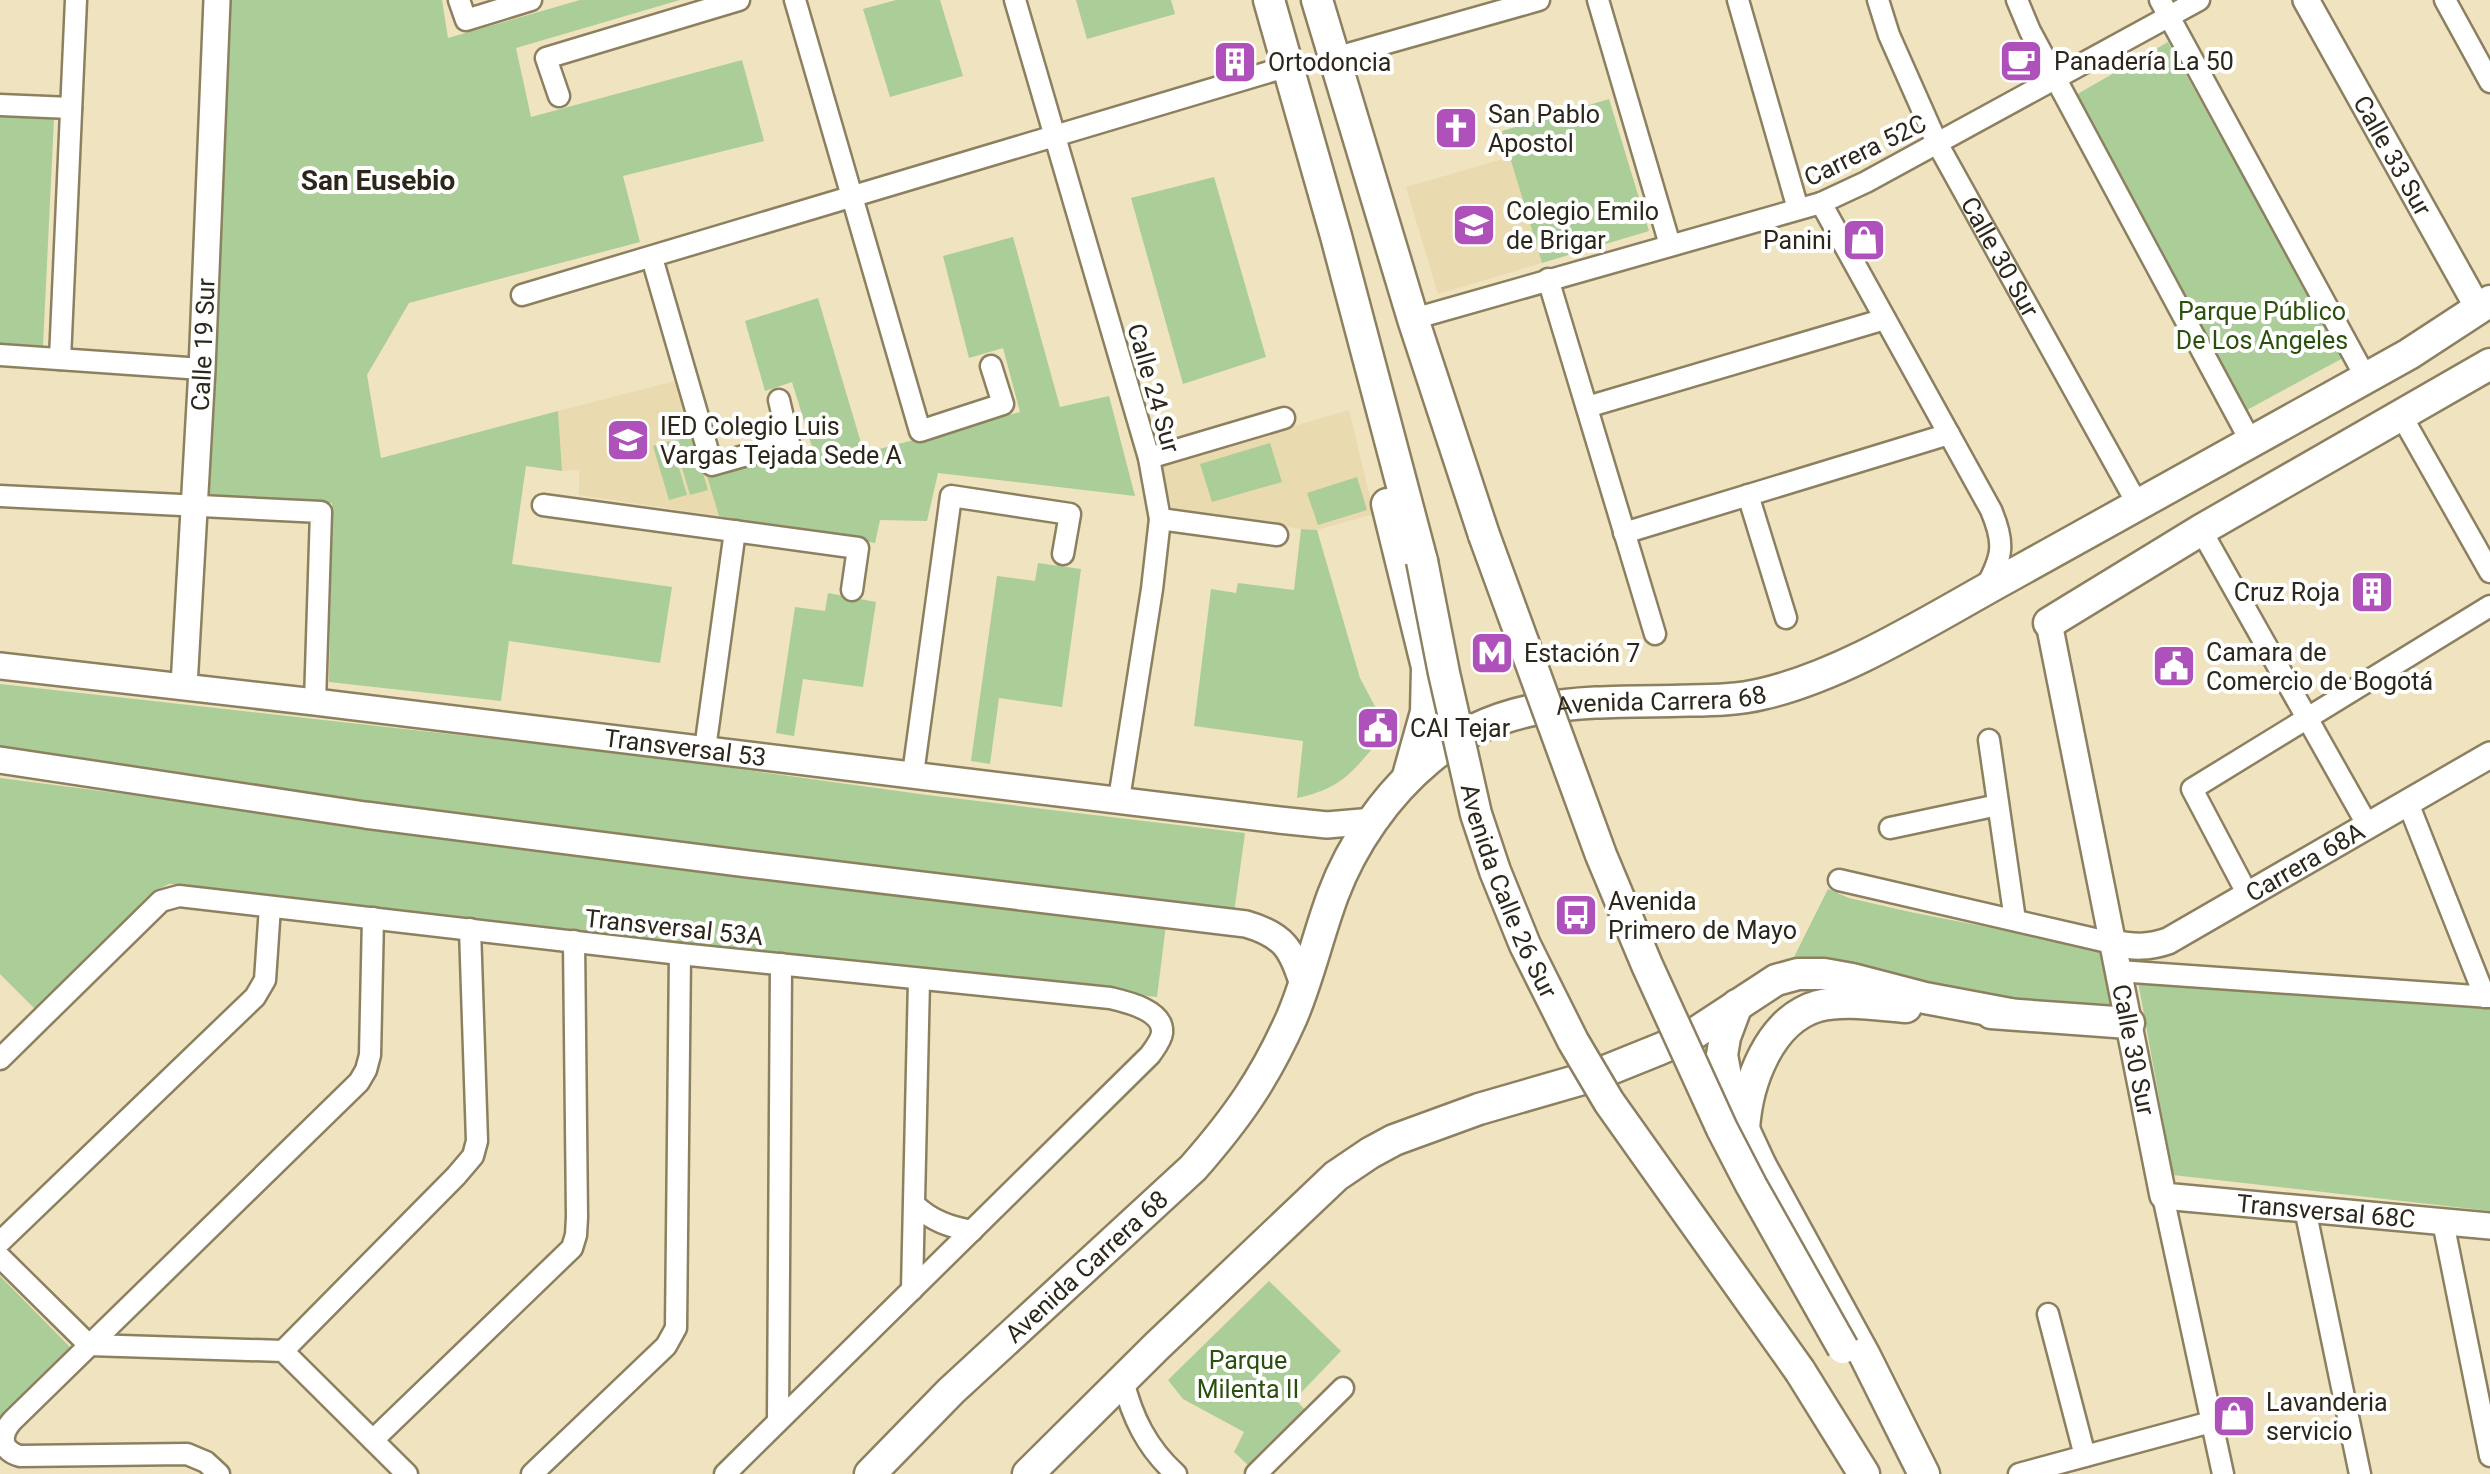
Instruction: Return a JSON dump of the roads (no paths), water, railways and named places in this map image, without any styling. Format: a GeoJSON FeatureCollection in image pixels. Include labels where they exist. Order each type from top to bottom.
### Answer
{"type":"FeatureCollection","features":[{"type":"Feature","properties":{"kind":"main road","name":"Avenida Calle 26 Sur"},"geometry":{"type":"LineString","coordinates":[[1269,0],[1422,561],[1476,814],[1495,871],[1525,945],[1609,1102],[1800,1370],[1864,1474]]}},
{"type":"Feature","properties":{"kind":"main road"},"geometry":{"type":"LineString","coordinates":[[1317,0],[1413,318],[1484,535],[1601,855],[1736,1157],[1843,1348],[1923,1474]]}},
{"type":"Feature","properties":{"kind":"main road"},"geometry":{"type":"LineString","coordinates":[[1336,236],[1382,480],[1427,667],[1426,712],[1406,781]]}},
{"type":"Feature","properties":{"kind":"main road","name":"Avenida Carrera 68"},"geometry":{"type":"LineString","coordinates":[[870,1474],[951,1391],[1193,1168],[1224,1132],[1254,1092],[1274,1055],[1344,868],[1372,822],[1406,781],[1447,744],[1501,718],[1528,710],[1565,703],[1740,698],[1787,688],[1858,658],[2410,354],[2484,304]]}},
{"type":"Feature","properties":{"kind":"main road"},"geometry":{"type":"LineString","coordinates":[[2049,623],[2201,530],[2490,364]]}},
{"type":"Feature","properties":{"kind":"main road"},"geometry":{"type":"LineString","coordinates":[[1028,1474],[1336,1176],[1370,1152],[1444,1121],[1593,1076],[1660,1049],[1692,1035],[1776,980],[1798,974],[1824,974],[2010,1014]]}},
{"type":"Feature","properties":{"kind":"main road"},"geometry":{"type":"LineString","coordinates":[[1737,1004],[1722,1055],[1728,1087],[1744,1132],[1865,1356],[1923,1474]]}},
{"type":"Feature","properties":{"kind":"main road"},"geometry":{"type":"LineString","coordinates":[[1744,1132],[1748,1096],[1761,1064],[1782,1030],[1802,1013],[1818,1006],[1854,1004],[2128,1023]]}},
{"type":"Feature","properties":{"kind":"street"},"geometry":{"type":"LineString","coordinates":[[60,359],[76,0]]}},
{"type":"Feature","properties":{"kind":"street","name":"Calle 19 Sur"},"geometry":{"type":"LineString","coordinates":[[184,686],[217,0]]}},
{"type":"Feature","properties":{"kind":"street"},"geometry":{"type":"LineString","coordinates":[[462,10],[531,0]]}},
{"type":"Feature","properties":{"kind":"street"},"geometry":{"type":"LineString","coordinates":[[558,96],[546,58],[738,0]]}},
{"type":"Feature","properties":{"kind":"street"},"geometry":{"type":"LineString","coordinates":[[795,0],[920,431],[1003,404],[991,366]]}},
{"type":"Feature","properties":{"kind":"street","name":"Calle 24 Sur"},"geometry":{"type":"LineString","coordinates":[[1015,0],[1149,458],[1160,519],[1119,799]]}},
{"type":"Feature","properties":{"kind":"street"},"geometry":{"type":"LineString","coordinates":[[1334,58],[1463,10],[1538,0]]}},
{"type":"Feature","properties":{"kind":"street"},"geometry":{"type":"LineString","coordinates":[[1598,0],[1670,244]]}},
{"type":"Feature","properties":{"kind":"street"},"geometry":{"type":"LineString","coordinates":[[1738,0],[1798,209]]}},
{"type":"Feature","properties":{"kind":"street","name":"Calle 30 Sur"},"geometry":{"type":"LineString","coordinates":[[1878,0],[1889,35],[1937,143],[2138,505]]}},
{"type":"Feature","properties":{"kind":"street"},"geometry":{"type":"LineString","coordinates":[[2017,0],[2251,442]]}},
{"type":"Feature","properties":{"kind":"street","name":"Carrera 52C"},"geometry":{"type":"LineString","coordinates":[[1413,318],[1821,203],[2056,78],[2165,8],[2199,0]]}},
{"type":"Feature","properties":{"kind":"street","name":"Calle 33 Sur"},"geometry":{"type":"LineString","coordinates":[[2306,0],[2484,304]]}},
{"type":"Feature","properties":{"kind":"street"},"geometry":{"type":"LineString","coordinates":[[2445,0],[2490,82]]}},
{"type":"Feature","properties":{"kind":"street"},"geometry":{"type":"LineString","coordinates":[[2165,8],[2366,378]]}},
{"type":"Feature","properties":{"kind":"street"},"geometry":{"type":"LineString","coordinates":[[522,295],[1289,66]]}},
{"type":"Feature","properties":{"kind":"street"},"geometry":{"type":"LineString","coordinates":[[0,105],[71,108]]}},
{"type":"Feature","properties":{"kind":"street"},"geometry":{"type":"LineString","coordinates":[[1821,203],[1992,510],[1999,529],[2000,555],[1984,590]]}},
{"type":"Feature","properties":{"kind":"street"},"geometry":{"type":"LineString","coordinates":[[652,258],[712,465],[789,443],[779,400]]}},
{"type":"Feature","properties":{"kind":"street"},"geometry":{"type":"LineString","coordinates":[[1548,279],[1654,634]]}},
{"type":"Feature","properties":{"kind":"street"},"geometry":{"type":"LineString","coordinates":[[1587,408],[1885,319]]}},
{"type":"Feature","properties":{"kind":"street"},"geometry":{"type":"LineString","coordinates":[[0,355],[202,368]]}},
{"type":"Feature","properties":{"kind":"street"},"geometry":{"type":"LineString","coordinates":[[2401,415],[2490,572]]}},
{"type":"Feature","properties":{"kind":"street"},"geometry":{"type":"LineString","coordinates":[[1149,458],[1284,418]]}},
{"type":"Feature","properties":{"kind":"street"},"geometry":{"type":"LineString","coordinates":[[1624,533],[1949,434]]}},
{"type":"Feature","properties":{"kind":"street"},"geometry":{"type":"LineString","coordinates":[[1748,495],[1786,618]]}},
{"type":"Feature","properties":{"kind":"street"},"geometry":{"type":"LineString","coordinates":[[0,496],[321,512],[315,702]]}},
{"type":"Feature","properties":{"kind":"street"},"geometry":{"type":"LineString","coordinates":[[912,774],[951,496],[1070,514],[1063,554]]}},
{"type":"Feature","properties":{"kind":"street"},"geometry":{"type":"LineString","coordinates":[[543,505],[858,548],[852,590]]}},
{"type":"Feature","properties":{"kind":"street"},"geometry":{"type":"LineString","coordinates":[[1160,519],[1277,535]]}},
{"type":"Feature","properties":{"kind":"street"},"geometry":{"type":"LineString","coordinates":[[2201,530],[2368,826]]}},
{"type":"Feature","properties":{"kind":"street"},"geometry":{"type":"LineString","coordinates":[[705,749],[735,531]]}},
{"type":"Feature","properties":{"kind":"street"},"geometry":{"type":"LineString","coordinates":[[2248,895],[2192,789],[2490,606]]}},
{"type":"Feature","properties":{"kind":"street","name":"Calle 30 Sur"},"geometry":{"type":"LineString","coordinates":[[2049,623],[2163,1196],[2223,1474]]}},
{"type":"Feature","properties":{"kind":"street","name":"Transversal 53"},"geometry":{"type":"LineString","coordinates":[[0,666],[1327,825],[1372,822]]}},
{"type":"Feature","properties":{"kind":"street"},"geometry":{"type":"LineString","coordinates":[[1989,740],[2015,920]]}},
{"type":"Feature","properties":{"kind":"street","name":"Carrera 68A"},"geometry":{"type":"LineString","coordinates":[[2112,943],[2152,947],[2168,941],[2490,756]]}},
{"type":"Feature","properties":{"kind":"street"},"geometry":{"type":"LineString","coordinates":[[0,760],[365,815],[1246,924],[1266,930],[1285,944],[1303,986]]}},
{"type":"Feature","properties":{"kind":"street"},"geometry":{"type":"LineString","coordinates":[[2118,971],[2487,997],[2408,803]]}},
{"type":"Feature","properties":{"kind":"street"},"geometry":{"type":"LineString","coordinates":[[1890,828],[1998,805]]}},
{"type":"Feature","properties":{"kind":"street"},"geometry":{"type":"LineString","coordinates":[[1839,880],[2112,943]]}},
{"type":"Feature","properties":{"kind":"street","name":"Transversal 53A"},"geometry":{"type":"LineString","coordinates":[[0,1059],[161,901],[179,896],[680,954],[1110,998],[1125,1001],[1158,1019],[1162,1036],[1150,1055],[972,1231]]}},
{"type":"Feature","properties":{"kind":"street"},"geometry":{"type":"LineString","coordinates":[[0,1242],[262,988],[270,907]]}},
{"type":"Feature","properties":{"kind":"street"},"geometry":{"type":"LineString","coordinates":[[219,1474],[196,1456],[179,1453],[20,1456],[5,1448],[2,1438],[5,1430],[88,1346],[359,1082],[370,1055],[374,918]]}},
{"type":"Feature","properties":{"kind":"street"},"geometry":{"type":"LineString","coordinates":[[284,1351],[473,1156],[478,1142],[470,929]]}},
{"type":"Feature","properties":{"kind":"street"},"geometry":{"type":"LineString","coordinates":[[373,1440],[572,1248],[577,1218],[574,941]]}},
{"type":"Feature","properties":{"kind":"street"},"geometry":{"type":"LineString","coordinates":[[532,1474],[672,1338],[676,1315],[680,954]]}},
{"type":"Feature","properties":{"kind":"street"},"geometry":{"type":"LineString","coordinates":[[778,1421],[781,964]]}},
{"type":"Feature","properties":{"kind":"street"},"geometry":{"type":"LineString","coordinates":[[912,1290],[919,980]]}},
{"type":"Feature","properties":{"kind":"street","name":"Transversal 68C"},"geometry":{"type":"LineString","coordinates":[[2163,1196],[2490,1226]]}},
{"type":"Feature","properties":{"kind":"street"},"geometry":{"type":"LineString","coordinates":[[916,1205],[931,1218],[972,1231]]}},
{"type":"Feature","properties":{"kind":"street"},"geometry":{"type":"LineString","coordinates":[[2304,1209],[2360,1474]]}},
{"type":"Feature","properties":{"kind":"street"},"geometry":{"type":"LineString","coordinates":[[2444,1222],[2490,1456]]}},
{"type":"Feature","properties":{"kind":"street"},"geometry":{"type":"LineString","coordinates":[[724,1474],[972,1231]]}},
{"type":"Feature","properties":{"kind":"street"},"geometry":{"type":"LineString","coordinates":[[0,1258],[88,1346],[284,1351],[407,1474]]}},
{"type":"Feature","properties":{"kind":"street"},"geometry":{"type":"LineString","coordinates":[[2048,1314],[2085,1456]]}},
{"type":"Feature","properties":{"kind":"street"},"geometry":{"type":"LineString","coordinates":[[1123,1380],[1138,1425],[1176,1474]]}},
{"type":"Feature","properties":{"kind":"street"},"geometry":{"type":"LineString","coordinates":[[1256,1474],[1343,1388]]}},
{"type":"Feature","properties":{"kind":"street"},"geometry":{"type":"LineString","coordinates":[[2019,1474],[2211,1422]]}},
{"type":"Feature","properties":{"kind":"place","name":"Panadería La 50"},"geometry":{"type":"Point","coordinates":[2021,61]}},
{"type":"Feature","properties":{"kind":"place","name":"Ortodoncia"},"geometry":{"type":"Point","coordinates":[1235,62]}},
{"type":"Feature","properties":{"kind":"place","name":"San Pablo Apostol"},"geometry":{"type":"Point","coordinates":[1456,128]}},
{"type":"Feature","properties":{"kind":"place","name":"Colegio Emilo de Brigar"},"geometry":{"type":"Point","coordinates":[1474,225]}},
{"type":"Feature","properties":{"kind":"place","name":"Panini"},"geometry":{"type":"Point","coordinates":[1864,240]}},
{"type":"Feature","properties":{"kind":"place","name":"IED Colegio Luis Vargas Tejada Sede A"},"geometry":{"type":"Point","coordinates":[628,440]}},
{"type":"Feature","properties":{"kind":"place","name":"Cruz Roja"},"geometry":{"type":"Point","coordinates":[2372,592]}},
{"type":"Feature","properties":{"kind":"place","name":"Estación 7"},"geometry":{"type":"Point","coordinates":[1492,653]}},
{"type":"Feature","properties":{"kind":"place","name":"Camara de Comercio de Bogotá"},"geometry":{"type":"Point","coordinates":[2174,666]}},
{"type":"Feature","properties":{"kind":"place","name":"CAI Tejar"},"geometry":{"type":"Point","coordinates":[1378,728]}},
{"type":"Feature","properties":{"kind":"place","name":"Avenida Primero de Mayo"},"geometry":{"type":"Point","coordinates":[1576,915]}},
{"type":"Feature","properties":{"kind":"place","name":"Lavanderia servicio"},"geometry":{"type":"Point","coordinates":[2234,1416]}},
{"type":"Feature","properties":{"kind":"district","name":"San Eusebio"},"geometry":{"type":"Point","coordinates":[378,180]}},
{"type":"Feature","properties":{"kind":"park label","name":"Parque Público De Los Angeles"},"geometry":{"type":"Point","coordinates":[2262,326]}},
{"type":"Feature","properties":{"kind":"park label","name":"Parque Milenta II"},"geometry":{"type":"Point","coordinates":[1248,1374]}}]}
